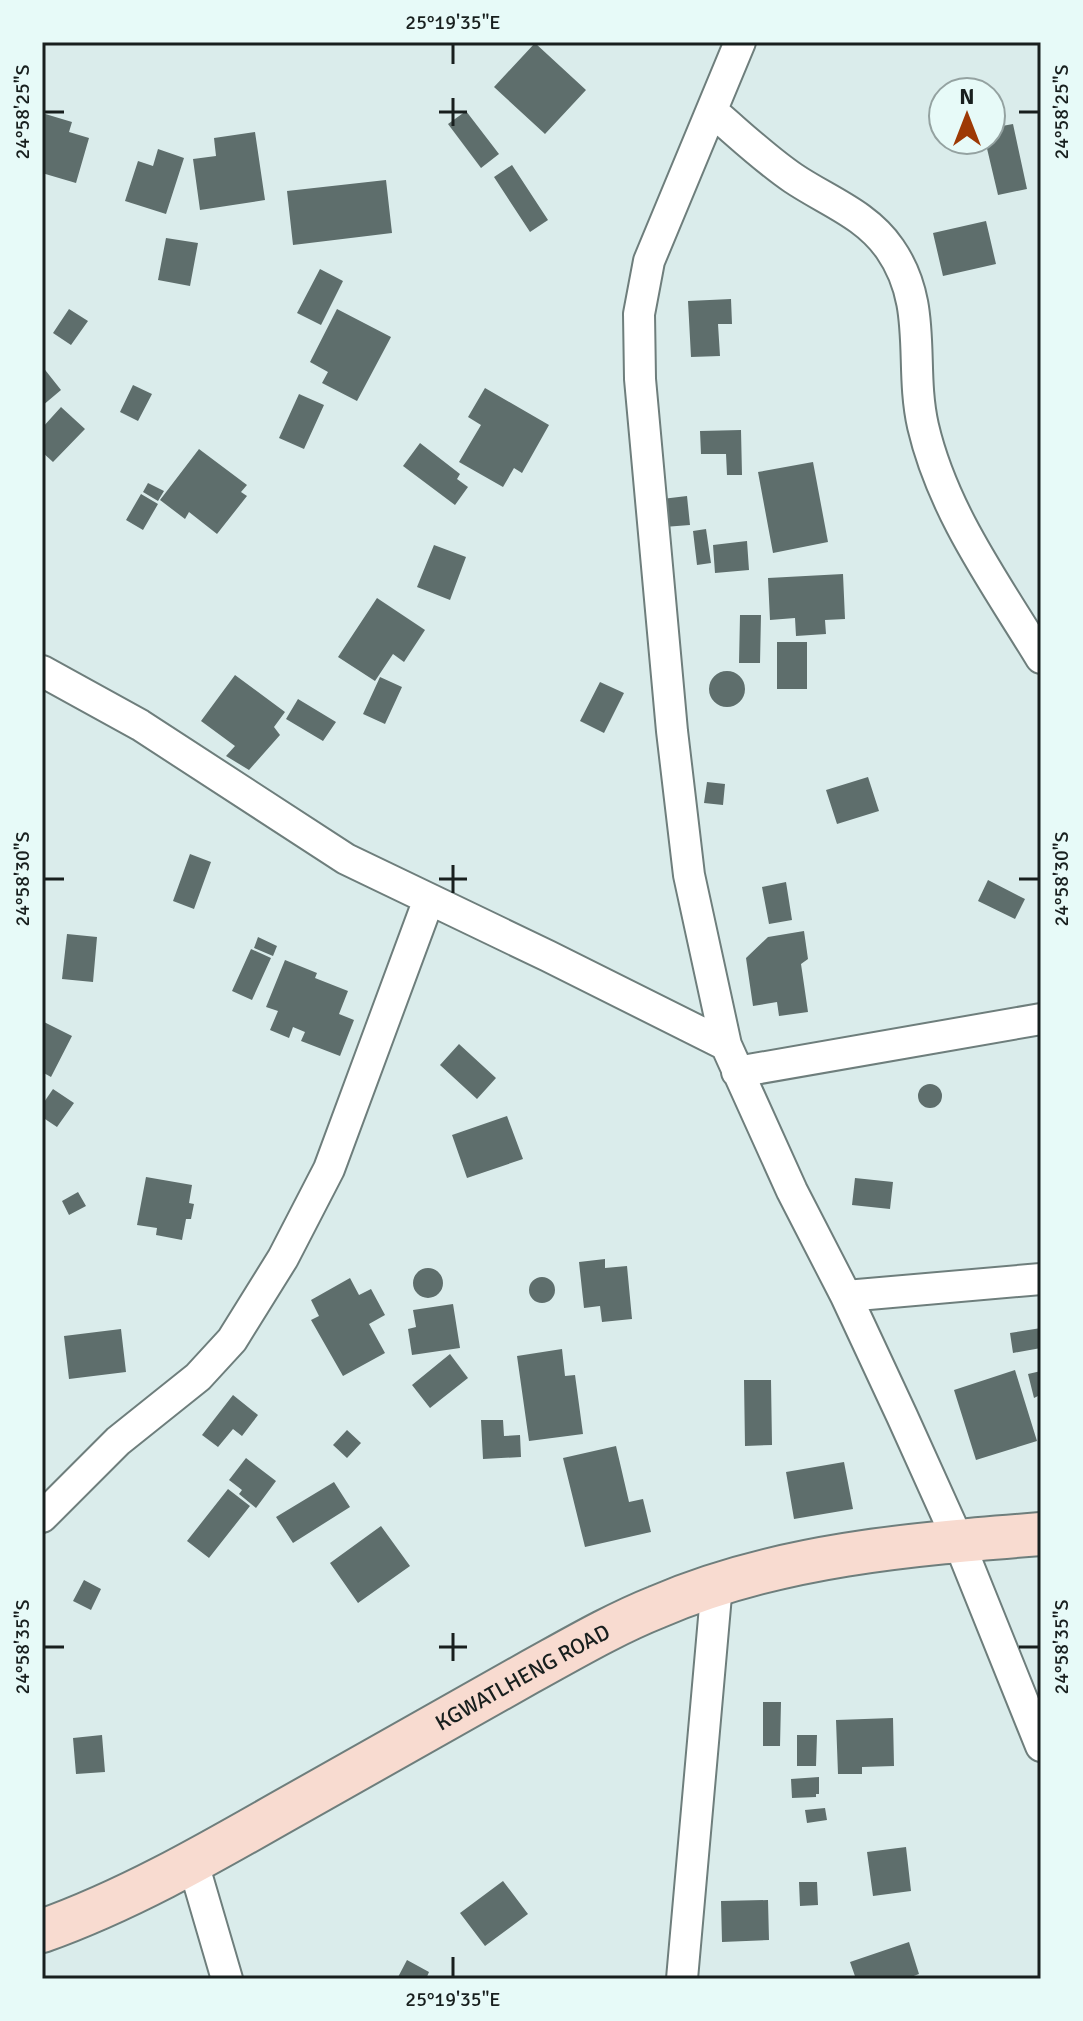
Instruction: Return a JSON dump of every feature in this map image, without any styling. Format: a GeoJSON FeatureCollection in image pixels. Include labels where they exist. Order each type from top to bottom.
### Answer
{"type":"FeatureCollection","features":[{"type":"Feature","properties":{"kind":"street"},"geometry":{"type":"LineString","coordinates":[[740,42],[649,261],[639,314],[640,366],[689,875],[732,1059],[958,1540],[1041,1746]]}},
{"type":"Feature","properties":{"kind":"street"},"geometry":{"type":"LineString","coordinates":[[713,112],[792,177],[854,213],[875,230],[891,250],[908,282],[917,326],[916,386],[923,426],[941,482],[962,529],[1041,658]]}},
{"type":"Feature","properties":{"kind":"street"},"geometry":{"type":"LineString","coordinates":[[42,671],[140,725],[346,859],[429,899],[732,1059],[1041,1019]]}},
{"type":"Feature","properties":{"kind":"street"},"geometry":{"type":"LineString","coordinates":[[42,1517],[118,1441],[198,1377],[232,1340],[283,1258],[329,1169],[429,899]]}},
{"type":"Feature","properties":{"kind":"street"},"geometry":{"type":"LineString","coordinates":[[846,1296],[1041,1279]]}},
{"type":"Feature","properties":{"kind":"street","name":"KGWATLHENG ROAD"},"geometry":{"type":"LineString","coordinates":[[42,1931],[109,1904],[193,1863],[578,1645],[656,1607],[775,1567],[958,1540],[1041,1534]]}},
{"type":"Feature","properties":{"kind":"street"},"geometry":{"type":"LineString","coordinates":[[682,1979],[717,1584]]}},
{"type":"Feature","properties":{"kind":"street"},"geometry":{"type":"LineString","coordinates":[[193,1863],[227,1979]]}},
{"type":"Feature","properties":{"kind":"building"},"geometry":{"type":"Polygon","coordinates":[[[535,43],[586,90],[545,134],[494,87],[535,43]]]}},
{"type":"Feature","properties":{"kind":"building"},"geometry":{"type":"Polygon","coordinates":[[[466,111],[499,154],[481,168],[448,124],[466,111]]]}},
{"type":"Feature","properties":{"kind":"building"},"geometry":{"type":"Polygon","coordinates":[[[42,113],[72,122],[69,132],[89,138],[76,183],[42,173],[42,113]]]}},
{"type":"Feature","properties":{"kind":"building"},"geometry":{"type":"Polygon","coordinates":[[[1013,124],[1027,189],[998,195],[989,156],[1007,156],[1007,125],[1013,124]]]}},
{"type":"Feature","properties":{"kind":"building"},"geometry":{"type":"Polygon","coordinates":[[[255,132],[265,200],[200,210],[193,159],[216,156],[214,138],[255,132]]]}},
{"type":"Feature","properties":{"kind":"building"},"geometry":{"type":"Polygon","coordinates":[[[158,149],[184,158],[166,214],[125,201],[138,161],[153,166],[158,149]]]}},
{"type":"Feature","properties":{"kind":"building"},"geometry":{"type":"Polygon","coordinates":[[[512,165],[548,220],[530,232],[494,177],[512,165]]]}},
{"type":"Feature","properties":{"kind":"building"},"geometry":{"type":"Polygon","coordinates":[[[386,180],[392,233],[293,245],[287,191],[386,180]]]}},
{"type":"Feature","properties":{"kind":"building"},"geometry":{"type":"Polygon","coordinates":[[[986,221],[996,264],[943,276],[933,233],[986,221]]]}},
{"type":"Feature","properties":{"kind":"building"},"geometry":{"type":"Polygon","coordinates":[[[166,238],[198,243],[190,286],[158,280],[166,238]]]}},
{"type":"Feature","properties":{"kind":"building"},"geometry":{"type":"Polygon","coordinates":[[[320,269],[343,281],[321,325],[297,313],[320,269]]]}},
{"type":"Feature","properties":{"kind":"building"},"geometry":{"type":"Polygon","coordinates":[[[731,299],[732,324],[718,324],[720,356],[691,357],[688,301],[731,299]]]}},
{"type":"Feature","properties":{"kind":"building"},"geometry":{"type":"Polygon","coordinates":[[[69,309],[88,321],[71,345],[53,333],[69,309]]]}},
{"type":"Feature","properties":{"kind":"building"},"geometry":{"type":"Polygon","coordinates":[[[337,309],[391,337],[357,401],[322,383],[328,372],[310,362],[337,309]]]}},
{"type":"Feature","properties":{"kind":"building"},"geometry":{"type":"Polygon","coordinates":[[[42,366],[61,390],[42,406],[42,366]]]}},
{"type":"Feature","properties":{"kind":"building"},"geometry":{"type":"Polygon","coordinates":[[[133,385],[152,394],[138,421],[120,412],[133,385]]]}},
{"type":"Feature","properties":{"kind":"building"},"geometry":{"type":"Polygon","coordinates":[[[485,388],[549,425],[522,473],[514,468],[503,487],[459,462],[481,425],[468,417],[485,388]]]}},
{"type":"Feature","properties":{"kind":"building"},"geometry":{"type":"Polygon","coordinates":[[[299,394],[324,405],[304,449],[279,438],[299,394]]]}},
{"type":"Feature","properties":{"kind":"building"},"geometry":{"type":"Polygon","coordinates":[[[61,407],[85,429],[53,462],[42,452],[42,428],[61,407]]]}},
{"type":"Feature","properties":{"kind":"building"},"geometry":{"type":"Polygon","coordinates":[[[741,430],[742,475],[727,475],[726,454],[701,454],[700,431],[741,430]]]}},
{"type":"Feature","properties":{"kind":"building"},"geometry":{"type":"Polygon","coordinates":[[[420,443],[460,474],[457,479],[468,487],[455,505],[403,466],[420,443]]]}},
{"type":"Feature","properties":{"kind":"building"},"geometry":{"type":"Polygon","coordinates":[[[199,449],[247,485],[241,492],[247,496],[217,534],[189,512],[185,519],[160,500],[199,449]]]}},
{"type":"Feature","properties":{"kind":"building"},"geometry":{"type":"Polygon","coordinates":[[[813,462],[828,542],[773,553],[758,472],[813,462]]]}},
{"type":"Feature","properties":{"kind":"building"},"geometry":{"type":"Polygon","coordinates":[[[148,483],[164,491],[158,501],[143,492],[148,483]]]}},
{"type":"Feature","properties":{"kind":"building"},"geometry":{"type":"Polygon","coordinates":[[[141,494],[158,504],[143,530],[126,520],[141,494]]]}},
{"type":"Feature","properties":{"kind":"building"},"geometry":{"type":"Polygon","coordinates":[[[687,496],[690,525],[664,527],[662,499],[687,496]]]}},
{"type":"Feature","properties":{"kind":"building"},"geometry":{"type":"Polygon","coordinates":[[[706,529],[711,563],[697,565],[693,531],[706,529]]]}},
{"type":"Feature","properties":{"kind":"building"},"geometry":{"type":"Polygon","coordinates":[[[747,541],[749,570],[715,573],[713,545],[747,541]]]}},
{"type":"Feature","properties":{"kind":"building"},"geometry":{"type":"Polygon","coordinates":[[[434,545],[466,557],[450,600],[417,587],[434,545]]]}},
{"type":"Feature","properties":{"kind":"building"},"geometry":{"type":"Polygon","coordinates":[[[843,574],[845,619],[825,620],[826,634],[796,636],[795,618],[770,620],[768,578],[843,574]]]}},
{"type":"Feature","properties":{"kind":"building"},"geometry":{"type":"Polygon","coordinates":[[[377,598],[425,630],[404,662],[393,654],[375,681],[338,657],[377,598]]]}},
{"type":"Feature","properties":{"kind":"building"},"geometry":{"type":"Polygon","coordinates":[[[740,615],[761,615],[760,663],[739,663],[740,615]]]}},
{"type":"Feature","properties":{"kind":"building"},"geometry":{"type":"Polygon","coordinates":[[[777,642],[807,642],[807,689],[777,689],[777,642]]]}},
{"type":"Feature","properties":{"kind":"building"},"geometry":{"type":"Polygon","coordinates":[[[727,671],[740,676],[745,689],[740,702],[727,707],[714,702],[709,689],[714,676],[727,671]]]}},
{"type":"Feature","properties":{"kind":"building"},"geometry":{"type":"Polygon","coordinates":[[[235,675],[285,712],[274,727],[280,735],[249,770],[226,756],[235,746],[201,721],[235,675]]]}},
{"type":"Feature","properties":{"kind":"building"},"geometry":{"type":"Polygon","coordinates":[[[380,677],[402,687],[385,724],[363,714],[380,677]]]}},
{"type":"Feature","properties":{"kind":"building"},"geometry":{"type":"Polygon","coordinates":[[[600,682],[624,693],[604,733],[580,721],[600,682]]]}},
{"type":"Feature","properties":{"kind":"building"},"geometry":{"type":"Polygon","coordinates":[[[298,699],[336,722],[323,741],[286,719],[298,699]]]}},
{"type":"Feature","properties":{"kind":"building"},"geometry":{"type":"Polygon","coordinates":[[[868,777],[879,811],[837,824],[826,790],[868,777]]]}},
{"type":"Feature","properties":{"kind":"building"},"geometry":{"type":"Polygon","coordinates":[[[707,782],[725,784],[723,805],[704,803],[707,782]]]}},
{"type":"Feature","properties":{"kind":"building"},"geometry":{"type":"Polygon","coordinates":[[[190,854],[211,862],[194,909],[173,901],[190,854]]]}},
{"type":"Feature","properties":{"kind":"building"},"geometry":{"type":"Polygon","coordinates":[[[988,880],[1025,899],[1015,919],[978,901],[988,880]]]}},
{"type":"Feature","properties":{"kind":"building"},"geometry":{"type":"Polygon","coordinates":[[[786,882],[792,920],[769,924],[762,887],[786,882]]]}},
{"type":"Feature","properties":{"kind":"building"},"geometry":{"type":"Polygon","coordinates":[[[804,931],[808,959],[801,964],[808,1012],[779,1016],[777,1002],[753,1006],[746,958],[768,937],[804,931]]]}},
{"type":"Feature","properties":{"kind":"building"},"geometry":{"type":"Polygon","coordinates":[[[67,934],[97,937],[93,982],[62,979],[67,934]]]}},
{"type":"Feature","properties":{"kind":"building"},"geometry":{"type":"Polygon","coordinates":[[[258,937],[277,946],[273,956],[254,948],[258,937]]]}},
{"type":"Feature","properties":{"kind":"building"},"geometry":{"type":"Polygon","coordinates":[[[251,949],[271,958],[252,1000],[232,991],[251,949]]]}},
{"type":"Feature","properties":{"kind":"building"},"geometry":{"type":"Polygon","coordinates":[[[285,960],[317,973],[315,978],[348,991],[339,1014],[354,1020],[340,1056],[301,1041],[305,1032],[293,1027],[289,1038],[270,1030],[278,1011],[266,1007],[285,960]]]}},
{"type":"Feature","properties":{"kind":"building"},"geometry":{"type":"Polygon","coordinates":[[[42,1021],[72,1036],[51,1077],[42,1072],[42,1021]]]}},
{"type":"Feature","properties":{"kind":"building"},"geometry":{"type":"Polygon","coordinates":[[[459,1044],[496,1078],[477,1099],[440,1065],[459,1044]]]}},
{"type":"Feature","properties":{"kind":"building"},"geometry":{"type":"Polygon","coordinates":[[[930,1084],[938,1088],[942,1096],[938,1104],[930,1108],[922,1104],[918,1096],[922,1088],[930,1084]]]}},
{"type":"Feature","properties":{"kind":"building"},"geometry":{"type":"Polygon","coordinates":[[[53,1089],[74,1103],[57,1127],[42,1117],[42,1105],[53,1089]]]}},
{"type":"Feature","properties":{"kind":"building"},"geometry":{"type":"Polygon","coordinates":[[[507,1116],[523,1159],[467,1178],[452,1135],[507,1116]]]}},
{"type":"Feature","properties":{"kind":"building"},"geometry":{"type":"Polygon","coordinates":[[[146,1177],[192,1185],[189,1203],[194,1204],[191,1219],[186,1219],[182,1240],[156,1235],[157,1228],[137,1225],[146,1177]]]}},
{"type":"Feature","properties":{"kind":"building"},"geometry":{"type":"Polygon","coordinates":[[[855,1178],[893,1182],[890,1209],[852,1205],[855,1178]]]}},
{"type":"Feature","properties":{"kind":"building"},"geometry":{"type":"Polygon","coordinates":[[[78,1192],[86,1206],[69,1215],[62,1201],[78,1192]]]}},
{"type":"Feature","properties":{"kind":"building"},"geometry":{"type":"Polygon","coordinates":[[[605,1259],[605,1268],[627,1266],[632,1319],[602,1322],[600,1306],[584,1308],[579,1262],[605,1259]]]}},
{"type":"Feature","properties":{"kind":"building"},"geometry":{"type":"Polygon","coordinates":[[[428,1268],[439,1272],[443,1283],[439,1294],[428,1298],[417,1294],[413,1283],[417,1272],[428,1268]]]}},
{"type":"Feature","properties":{"kind":"building"},"geometry":{"type":"Polygon","coordinates":[[[542,1277],[551,1281],[555,1290],[551,1299],[542,1303],[533,1299],[529,1290],[533,1281],[542,1277]]]}},
{"type":"Feature","properties":{"kind":"building"},"geometry":{"type":"Polygon","coordinates":[[[350,1278],[359,1295],[371,1289],[385,1315],[369,1324],[385,1353],[343,1376],[311,1320],[319,1316],[311,1300],[350,1278]]]}},
{"type":"Feature","properties":{"kind":"building"},"geometry":{"type":"Polygon","coordinates":[[[453,1304],[460,1348],[412,1355],[408,1329],[416,1327],[413,1310],[453,1304]]]}},
{"type":"Feature","properties":{"kind":"building"},"geometry":{"type":"Polygon","coordinates":[[[1041,1328],[1041,1348],[1013,1353],[1010,1333],[1041,1328]]]}},
{"type":"Feature","properties":{"kind":"building"},"geometry":{"type":"Polygon","coordinates":[[[121,1329],[126,1372],[69,1379],[64,1336],[121,1329]]]}},
{"type":"Feature","properties":{"kind":"building"},"geometry":{"type":"Polygon","coordinates":[[[562,1349],[565,1376],[575,1375],[583,1434],[529,1441],[517,1356],[562,1349]]]}},
{"type":"Feature","properties":{"kind":"building"},"geometry":{"type":"Polygon","coordinates":[[[450,1354],[468,1378],[430,1408],[412,1385],[450,1354]]]}},
{"type":"Feature","properties":{"kind":"building"},"geometry":{"type":"Polygon","coordinates":[[[1015,1370],[1037,1441],[976,1460],[954,1390],[1015,1370]]]}},
{"type":"Feature","properties":{"kind":"building"},"geometry":{"type":"Polygon","coordinates":[[[1041,1371],[1040,1405],[1038,1396],[1034,1398],[1028,1374],[1041,1371]]]}},
{"type":"Feature","properties":{"kind":"building"},"geometry":{"type":"Polygon","coordinates":[[[744,1380],[771,1380],[772,1445],[745,1446],[744,1380]]]}},
{"type":"Feature","properties":{"kind":"building"},"geometry":{"type":"Polygon","coordinates":[[[233,1395],[258,1415],[242,1436],[233,1429],[218,1447],[202,1435],[233,1395]]]}},
{"type":"Feature","properties":{"kind":"building"},"geometry":{"type":"Polygon","coordinates":[[[481,1420],[503,1420],[504,1436],[520,1435],[521,1457],[483,1459],[481,1420]]]}},
{"type":"Feature","properties":{"kind":"building"},"geometry":{"type":"Polygon","coordinates":[[[347,1430],[361,1443],[347,1458],[333,1445],[347,1430]]]}},
{"type":"Feature","properties":{"kind":"building"},"geometry":{"type":"Polygon","coordinates":[[[616,1446],[629,1502],[643,1499],[651,1532],[585,1547],[563,1458],[616,1446]]]}},
{"type":"Feature","properties":{"kind":"building"},"geometry":{"type":"Polygon","coordinates":[[[246,1458],[276,1481],[256,1508],[239,1494],[242,1490],[229,1480],[246,1458]]]}},
{"type":"Feature","properties":{"kind":"building"},"geometry":{"type":"Polygon","coordinates":[[[844,1462],[853,1509],[794,1519],[786,1472],[844,1462]]]}},
{"type":"Feature","properties":{"kind":"building"},"geometry":{"type":"Polygon","coordinates":[[[334,1482],[350,1507],[293,1543],[276,1517],[334,1482]]]}},
{"type":"Feature","properties":{"kind":"building"},"geometry":{"type":"Polygon","coordinates":[[[228,1489],[250,1506],[209,1558],[187,1541],[228,1489]]]}},
{"type":"Feature","properties":{"kind":"building"},"geometry":{"type":"Polygon","coordinates":[[[381,1526],[410,1566],[358,1603],[330,1563],[381,1526]]]}},
{"type":"Feature","properties":{"kind":"building"},"geometry":{"type":"Polygon","coordinates":[[[84,1580],[101,1589],[91,1610],[73,1601],[84,1580]]]}},
{"type":"Feature","properties":{"kind":"building"},"geometry":{"type":"Polygon","coordinates":[[[763,1702],[781,1702],[780,1746],[763,1746],[763,1702]]]}},
{"type":"Feature","properties":{"kind":"building"},"geometry":{"type":"Polygon","coordinates":[[[893,1718],[894,1766],[862,1767],[862,1774],[838,1774],[836,1720],[893,1718]]]}},
{"type":"Feature","properties":{"kind":"building"},"geometry":{"type":"Polygon","coordinates":[[[102,1735],[105,1772],[76,1774],[73,1738],[102,1735]]]}},
{"type":"Feature","properties":{"kind":"building"},"geometry":{"type":"Polygon","coordinates":[[[797,1735],[817,1735],[816,1766],[797,1766],[797,1735]]]}},
{"type":"Feature","properties":{"kind":"building"},"geometry":{"type":"Polygon","coordinates":[[[819,1777],[819,1794],[816,1797],[792,1798],[791,1779],[819,1777]]]}},
{"type":"Feature","properties":{"kind":"building"},"geometry":{"type":"Polygon","coordinates":[[[825,1808],[827,1820],[807,1823],[805,1810],[825,1808]]]}},
{"type":"Feature","properties":{"kind":"building"},"geometry":{"type":"Polygon","coordinates":[[[906,1847],[911,1891],[873,1896],[867,1852],[906,1847]]]}},
{"type":"Feature","properties":{"kind":"building"},"geometry":{"type":"Polygon","coordinates":[[[503,1881],[528,1914],[485,1946],[460,1913],[503,1881]]]}},
{"type":"Feature","properties":{"kind":"building"},"geometry":{"type":"Polygon","coordinates":[[[799,1882],[817,1882],[818,1905],[800,1906],[799,1882]]]}},
{"type":"Feature","properties":{"kind":"building"},"geometry":{"type":"Polygon","coordinates":[[[768,1900],[769,1940],[722,1942],[721,1901],[768,1900]]]}},
{"type":"Feature","properties":{"kind":"building"},"geometry":{"type":"Polygon","coordinates":[[[909,1942],[919,1974],[912,1979],[856,1979],[850,1962],[909,1942]]]}},
{"type":"Feature","properties":{"kind":"building"},"geometry":{"type":"Polygon","coordinates":[[[407,1960],[429,1972],[426,1979],[397,1979],[407,1960]]]}}]}
